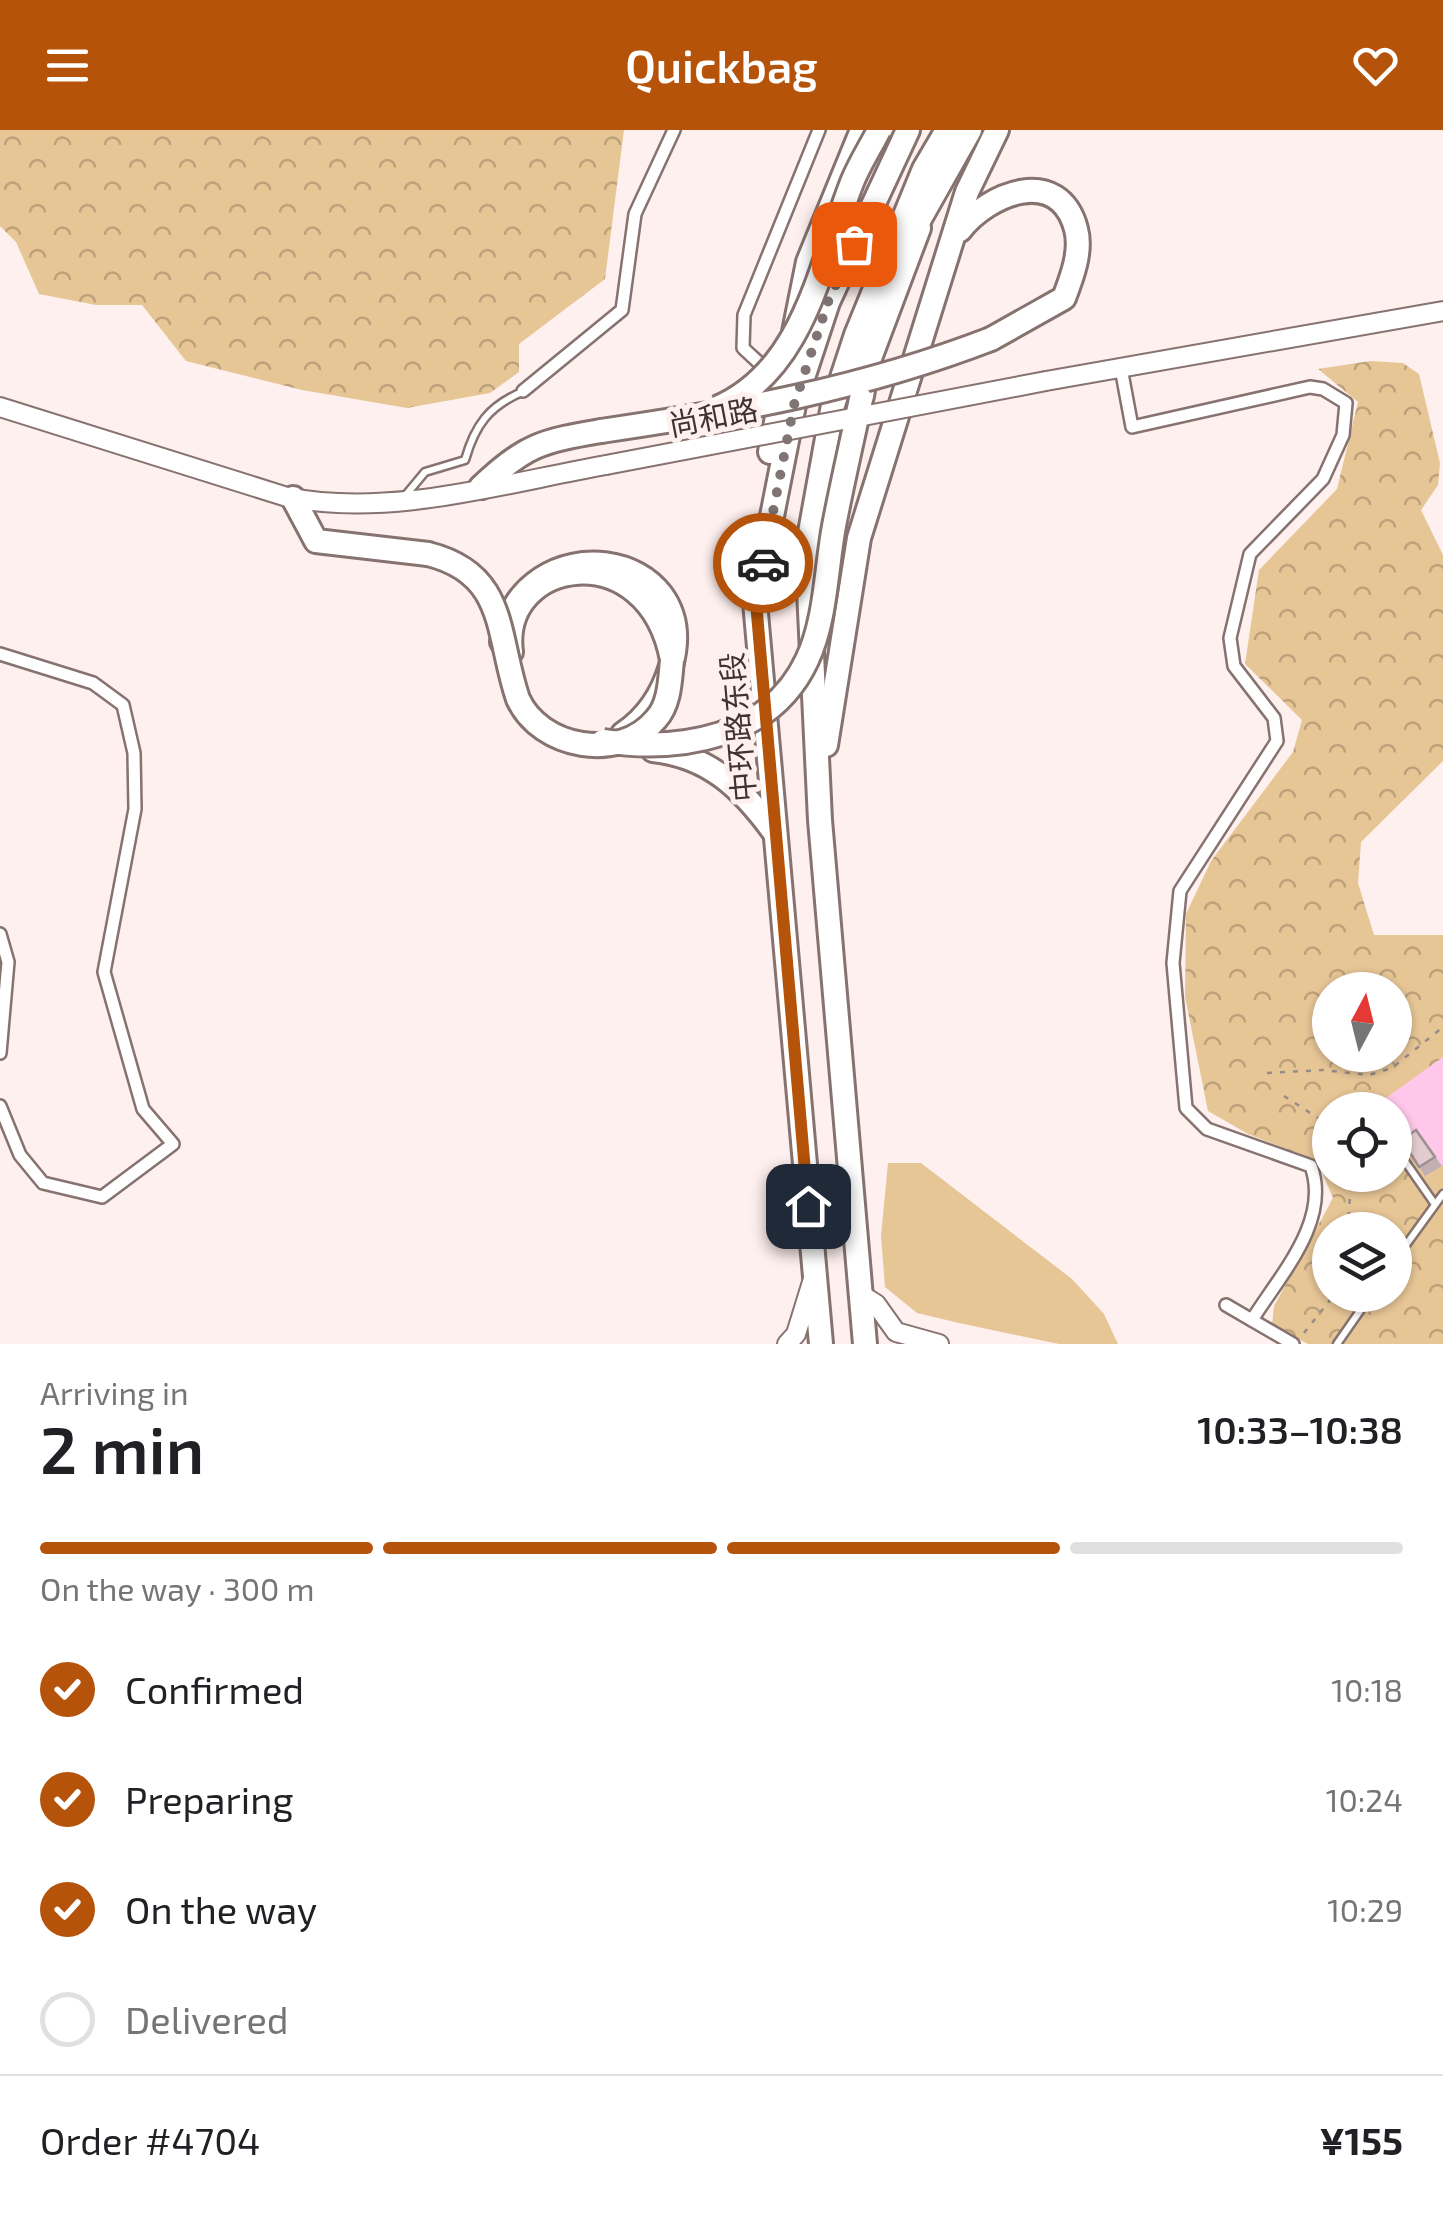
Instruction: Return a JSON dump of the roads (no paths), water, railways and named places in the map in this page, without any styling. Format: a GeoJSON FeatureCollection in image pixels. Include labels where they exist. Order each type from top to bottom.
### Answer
{"type":"FeatureCollection","features":[{"type":"Feature","properties":{"kind":"highway"},"geometry":{"type":"LineString","coordinates":[[756,602],[760,510],[782,378],[808,262],[862,130]]}},
{"type":"Feature","properties":{"kind":"highway"},"geometry":{"type":"LineString","coordinates":[[694,418],[727,404],[777,364],[803,318],[852,181],[879,130]]}},
{"type":"Feature","properties":{"kind":"highway","name":"中环路东段"},"geometry":{"type":"LineString","coordinates":[[821,1344],[756,602],[794,405],[828,302],[908,130]]}},
{"type":"Feature","properties":{"kind":"highway"},"geometry":{"type":"LineString","coordinates":[[865,1344],[818,793],[807,548],[833,405],[856,335],[924,169],[946,130]]}},
{"type":"Feature","properties":{"kind":"highway"},"geometry":{"type":"LineString","coordinates":[[856,335],[970,130]]}},
{"type":"Feature","properties":{"kind":"highway"},"geometry":{"type":"LineString","coordinates":[[818,793],[858,538],[967,192],[997,130]]}},
{"type":"Feature","properties":{"kind":"highway"},"geometry":{"type":"LineString","coordinates":[[481,488],[517,454],[547,441],[761,408],[920,366],[991,339],[1064,298],[1073,274],[1077,230],[1068,212],[1050,194],[1016,191],[999,196],[972,214],[952,240]]}},
{"type":"Feature","properties":{"kind":"highway"},"geometry":{"type":"LineString","coordinates":[[294,498],[316,541],[428,554],[452,560],[480,580],[494,603],[510,676],[524,714],[543,732],[604,746],[656,720],[669,690],[672,660],[657,612],[630,584],[580,572],[564,573],[537,588],[513,622],[509,632],[512,653],[526,703],[569,734],[603,741],[643,746],[696,742],[738,729],[783,696],[807,660],[818,624],[867,366],[929,203]]}},
{"type":"Feature","properties":{"kind":"highway"},"geometry":{"type":"LineString","coordinates":[[603,741],[630,729],[655,703],[666,682],[676,646],[672,608],[649,582],[626,568],[579,564],[546,573],[516,600],[506,620],[499,660],[505,689],[516,710],[540,735],[569,748],[682,753],[738,785],[776,834]]}},
{"type":"Feature","properties":{"kind":"street"},"geometry":{"type":"LineString","coordinates":[[523,391],[622,310],[635,214],[674,130]]}},
{"type":"Feature","properties":{"kind":"street"},"geometry":{"type":"LineString","coordinates":[[782,378],[773,377],[744,348],[744,315],[819,130]]}},
{"type":"Feature","properties":{"kind":"street","name":"尚和路"},"geometry":{"type":"LineString","coordinates":[[0,407],[294,498],[327,504],[402,500],[1443,311]]}},
{"type":"Feature","properties":{"kind":"street"},"geometry":{"type":"LineString","coordinates":[[1121,368],[1132,427],[1310,387],[1323,389],[1346,403],[1343,435],[1323,479],[1250,554],[1230,638],[1234,666],[1274,718],[1277,741],[1180,891],[1173,963],[1186,1108],[1206,1130],[1311,1166],[1318,1187],[1313,1222],[1252,1320]]}},
{"type":"Feature","properties":{"kind":"street"},"geometry":{"type":"LineString","coordinates":[[0,654],[93,682],[123,705],[134,753],[135,810],[104,972],[143,1109],[174,1144],[102,1197],[43,1183],[20,1155],[0,1106]]}},
{"type":"Feature","properties":{"kind":"street"},"geometry":{"type":"LineString","coordinates":[[0,934],[8,962],[0,1053]]}},
{"type":"Feature","properties":{"kind":"street"},"geometry":{"type":"LineString","coordinates":[[787,1344],[796,1334],[814,1279]]}},
{"type":"Feature","properties":{"kind":"street"},"geometry":{"type":"LineString","coordinates":[[860,1294],[876,1304],[896,1332],[940,1344]]}},
{"type":"Feature","properties":{"kind":"street"},"geometry":{"type":"LineString","coordinates":[[1226,1305],[1295,1344]]}},
{"type":"Feature","properties":{"kind":"lane"},"geometry":{"type":"LineString","coordinates":[[402,500],[425,472],[465,460],[484,415],[523,391]]}},
{"type":"Feature","properties":{"kind":"lane"},"geometry":{"type":"LineString","coordinates":[[1412,1171],[1434,1203]]}},
{"type":"Feature","properties":{"kind":"lane"},"geometry":{"type":"LineString","coordinates":[[1412,1235],[1443,1194]]}},
{"type":"Feature","properties":{"kind":"lane"},"geometry":{"type":"LineString","coordinates":[[1337,1344],[1359,1312]]}}]}
